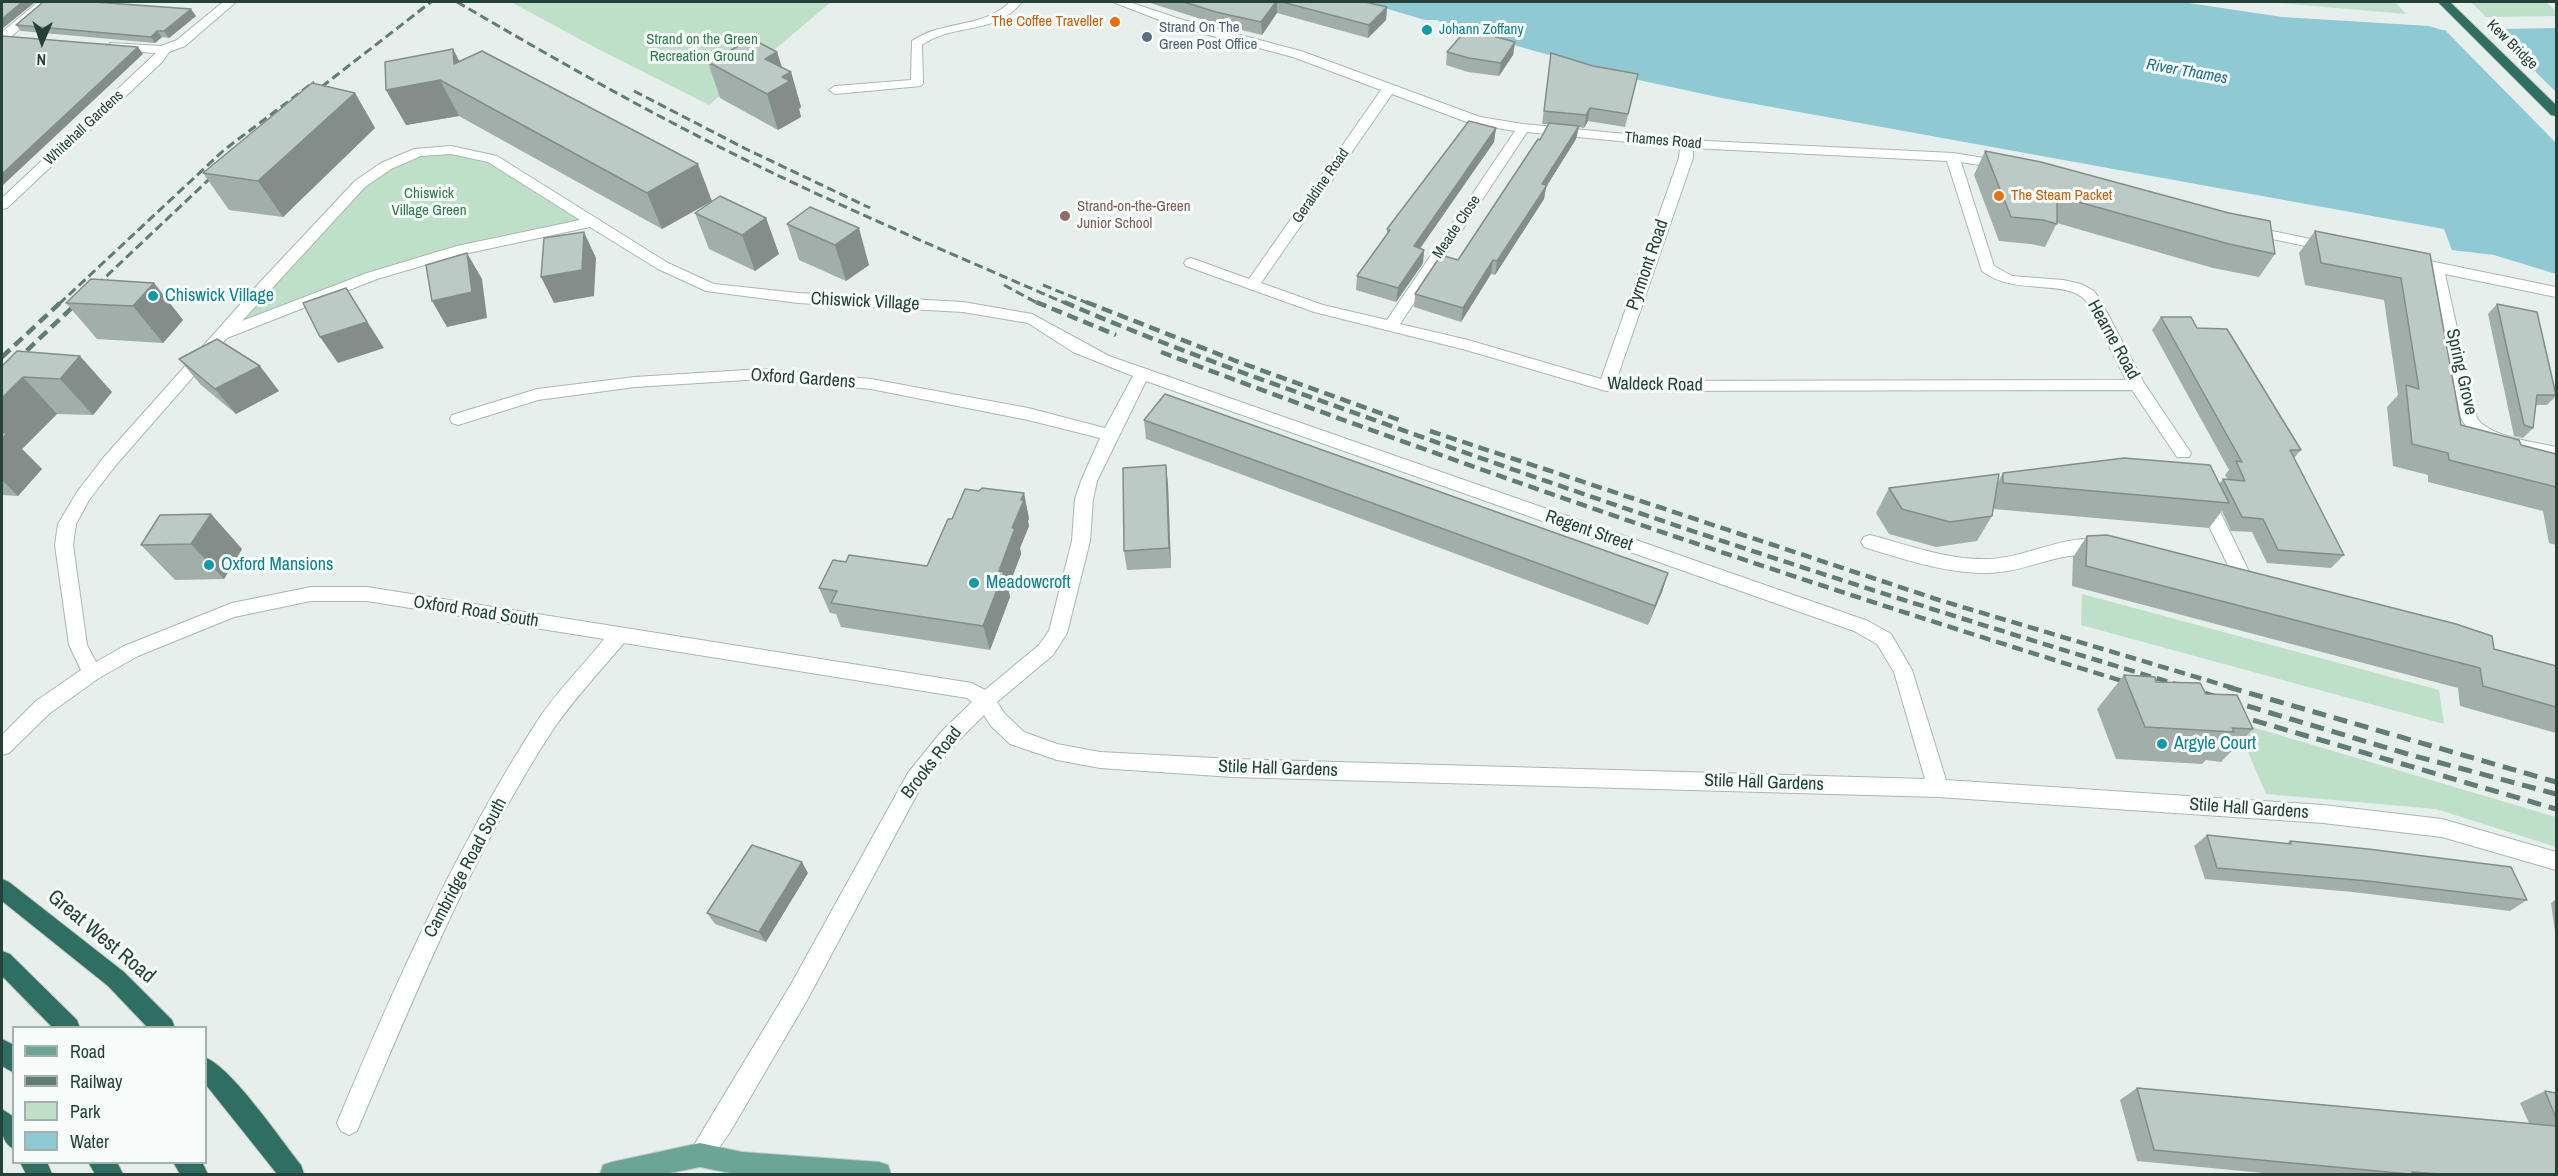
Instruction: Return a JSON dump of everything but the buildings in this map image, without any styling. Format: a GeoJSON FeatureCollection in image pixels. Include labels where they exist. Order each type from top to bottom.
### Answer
{"type":"FeatureCollection","features":[{"type":"Feature","properties":{"kind":"highway","name":"Kew Bridge"},"geometry":{"type":"LineString","coordinates":[[2444,2],[2556,112]]}},
{"type":"Feature","properties":{"kind":"highway","name":"Great West Road"},"geometry":{"type":"LineString","coordinates":[[2,889],[116,979],[162,1026]]}},
{"type":"Feature","properties":{"kind":"highway"},"geometry":{"type":"LineString","coordinates":[[2,961],[67,1026]]}},
{"type":"Feature","properties":{"kind":"highway"},"geometry":{"type":"LineString","coordinates":[[207,1070],[225,1088],[292,1174]]}},
{"type":"Feature","properties":{"kind":"highway"},"geometry":{"type":"LineString","coordinates":[[2,1120],[12,1134]]}},
{"type":"Feature","properties":{"kind":"main road"},"geometry":{"type":"LineString","coordinates":[[612,1174],[700,1155],[742,1164],[879,1174]]}},
{"type":"Feature","properties":{"kind":"street"},"geometry":{"type":"LineString","coordinates":[[2,37],[45,2]]}},
{"type":"Feature","properties":{"kind":"street"},"geometry":{"type":"LineString","coordinates":[[105,45],[162,50],[181,43],[194,34],[230,2]]}},
{"type":"Feature","properties":{"kind":"street"},"geometry":{"type":"LineString","coordinates":[[835,90],[917,89],[916,44],[924,36],[1004,15],[1016,2]]}},
{"type":"Feature","properties":{"kind":"street","name":"Thames Road"},"geometry":{"type":"LineString","coordinates":[[1119,2],[1179,23],[1297,54],[1477,121],[1523,128],[1687,144],[1953,157],[2016,167]]}},
{"type":"Feature","properties":{"kind":"street"},"geometry":{"type":"LineString","coordinates":[[2,37],[26,38]]}},
{"type":"Feature","properties":{"kind":"street","name":"Whitehall Gardens"},"geometry":{"type":"LineString","coordinates":[[2,205],[159,58],[163,53],[162,50]]}},
{"type":"Feature","properties":{"kind":"street","name":"Geraldine Road"},"geometry":{"type":"LineString","coordinates":[[1254,284],[1389,88]]}},
{"type":"Feature","properties":{"kind":"street","name":"Meade Close"},"geometry":{"type":"LineString","coordinates":[[1391,326],[1523,128]]}},
{"type":"Feature","properties":{"kind":"street","name":"Pyrmont Road"},"geometry":{"type":"LineString","coordinates":[[1606,386],[1686,158],[1687,144]]}},
{"type":"Feature","properties":{"kind":"street","name":"Chiswick Village"},"geometry":{"type":"LineString","coordinates":[[92,673],[78,645],[66,565],[67,524],[83,496],[110,461],[219,337],[360,184],[386,166],[419,152],[452,150],[492,159],[663,266],[711,288],[798,298],[963,308],[1032,319],[1078,348],[1142,374]]}},
{"type":"Feature","properties":{"kind":"street","name":"Hearne Road"},"geometry":{"type":"LineString","coordinates":[[1953,157],[1987,268],[2004,280],[2072,287],[2086,292],[2095,303],[2137,385],[2182,453]]}},
{"type":"Feature","properties":{"kind":"street","name":"Chiswick Village"},"geometry":{"type":"LineString","coordinates":[[219,337],[372,276],[456,251],[592,222]]}},
{"type":"Feature","properties":{"kind":"street"},"geometry":{"type":"LineString","coordinates":[[2230,225],[2343,249]]}},
{"type":"Feature","properties":{"kind":"street"},"geometry":{"type":"LineString","coordinates":[[2401,260],[2556,292]]}},
{"type":"Feature","properties":{"kind":"street","name":"Waldeck Road"},"geometry":{"type":"LineString","coordinates":[[1191,263],[1319,309],[1468,345],[1606,386],[2137,385]]}},
{"type":"Feature","properties":{"kind":"street","name":"Spring Grove"},"geometry":{"type":"LineString","coordinates":[[2436,267],[2469,418],[2476,429],[2496,438],[2556,453]]}},
{"type":"Feature","properties":{"kind":"street","name":"Oxford Gardens"},"geometry":{"type":"LineString","coordinates":[[458,419],[537,395],[635,382],[762,374],[871,384],[1028,414],[1110,435]]}},
{"type":"Feature","properties":{"kind":"street","name":"Brooks Road"},"geometry":{"type":"LineString","coordinates":[[700,1155],[722,1124],[798,994],[915,779],[948,738],[985,701],[1046,650],[1058,633],[1081,541],[1084,499],[1110,435],[1142,374]]}},
{"type":"Feature","properties":{"kind":"street","name":"Regent Street"},"geometry":{"type":"LineString","coordinates":[[1142,374],[1862,626],[1884,639],[1903,670],[1938,788]]}},
{"type":"Feature","properties":{"kind":"street"},"geometry":{"type":"LineString","coordinates":[[2199,485],[2243,578]]}},
{"type":"Feature","properties":{"kind":"street"},"geometry":{"type":"LineString","coordinates":[[1870,542],[1958,564],[2000,566],[2078,546],[2121,548]]}},
{"type":"Feature","properties":{"kind":"street"},"geometry":{"type":"LineString","coordinates":[[2221,573],[2264,584]]}},
{"type":"Feature","properties":{"kind":"street","name":"Oxford Road South"},"geometry":{"type":"LineString","coordinates":[[2,747],[43,708],[92,673],[130,651],[232,610],[311,594],[367,594],[972,691],[985,701]]}},
{"type":"Feature","properties":{"kind":"street","name":"Cambridge Road South"},"geometry":{"type":"LineString","coordinates":[[349,1123],[424,945],[484,830],[546,724],[619,635]]}},
{"type":"Feature","properties":{"kind":"street","name":"Stile Hall Gardens"},"geometry":{"type":"LineString","coordinates":[[985,701],[998,720],[1017,738],[1058,752],[1100,760],[1233,768],[1938,788],[2323,814],[2442,828],[2556,861]]}},
{"type":"Feature","properties":{"kind":"green space","name":"Strand on the Green Recreation Ground"},"geometry":{"type":"Polygon","coordinates":[[[511,2],[831,2],[709,105],[511,2]]]}},
{"type":"Feature","properties":{"kind":"green space"},"geometry":{"type":"Polygon","coordinates":[[[2268,2],[2395,2],[2406,14],[2268,2]]]}},
{"type":"Feature","properties":{"kind":"green space"},"geometry":{"type":"Polygon","coordinates":[[[2471,2],[2546,2],[2556,11],[2556,16],[2486,17],[2471,2]]]}},
{"type":"Feature","properties":{"kind":"green space","name":"Chiswick Village Green"},"geometry":{"type":"Polygon","coordinates":[[[417,148],[495,157],[594,219],[375,272],[279,306],[231,326],[382,167],[417,148]]]}},
{"type":"Feature","properties":{"kind":"green space"},"geometry":{"type":"Polygon","coordinates":[[[2082,594],[2439,690],[2444,724],[2081,625],[2082,594]]]}},
{"type":"Feature","properties":{"kind":"green space"},"geometry":{"type":"Polygon","coordinates":[[[2235,722],[2556,817],[2556,847],[2436,809],[2266,794],[2235,722]]]}},
{"type":"Feature","properties":{"kind":"water","name":"River Thames"},"geometry":{"type":"Polygon","coordinates":[[[1364,2],[2182,2],[2282,17],[2429,26],[2442,30],[2556,28],[2556,274],[2494,255],[2452,250],[2444,229],[1722,98],[1634,79],[1450,27],[1437,20],[1425,20],[1364,2]]]}},
{"type":"Feature","properties":{"kind":"pier"},"geometry":{"type":"Polygon","coordinates":[[[2442,27],[2491,28],[2556,92],[2556,143],[2442,27]]]}},
{"type":"Feature","properties":{"kind":"railway"},"geometry":{"type":"LineString","coordinates":[[311,95],[431,2]]}},
{"type":"Feature","properties":{"kind":"railway"},"geometry":{"type":"LineString","coordinates":[[457,2],[632,102],[780,177],[1067,304]]}},
{"type":"Feature","properties":{"kind":"railway"},"geometry":{"type":"LineString","coordinates":[[59,304],[224,150],[314,82]]}},
{"type":"Feature","properties":{"kind":"railway"},"geometry":{"type":"LineString","coordinates":[[634,91],[746,149],[870,208]]}},
{"type":"Feature","properties":{"kind":"railway"},"geometry":{"type":"LineString","coordinates":[[77,304],[220,169]]}},
{"type":"Feature","properties":{"kind":"railway"},"geometry":{"type":"LineString","coordinates":[[1004,285],[1039,304]]}},
{"type":"Feature","properties":{"kind":"railway"},"geometry":{"type":"LineString","coordinates":[[1043,285],[1090,304]]}},
{"type":"Feature","properties":{"kind":"railway"},"geometry":{"type":"LineString","coordinates":[[2,357],[61,302]]}},
{"type":"Feature","properties":{"kind":"railway"},"geometry":{"type":"LineString","coordinates":[[2,374],[78,302]]}},
{"type":"Feature","properties":{"kind":"railway"},"geometry":{"type":"LineString","coordinates":[[1036,302],[1116,335]]}},
{"type":"Feature","properties":{"kind":"railway"},"geometry":{"type":"LineString","coordinates":[[1064,302],[1228,367],[1591,497],[1989,627],[2189,688]]}},
{"type":"Feature","properties":{"kind":"railway"},"geometry":{"type":"LineString","coordinates":[[1086,302],[1236,361],[1402,421]]}},
{"type":"Feature","properties":{"kind":"railway"},"geometry":{"type":"LineString","coordinates":[[1161,352],[1402,441],[1645,526],[1890,608],[2135,685]]}},
{"type":"Feature","properties":{"kind":"railway"},"geometry":{"type":"LineString","coordinates":[[1430,431],[1939,600],[2233,688]]}},
{"type":"Feature","properties":{"kind":"railway"},"geometry":{"type":"LineString","coordinates":[[2184,687],[2411,755],[2556,794]]}},
{"type":"Feature","properties":{"kind":"railway"},"geometry":{"type":"LineString","coordinates":[[2228,687],[2556,782]]}},
{"type":"Feature","properties":{"kind":"railway"},"geometry":{"type":"LineString","coordinates":[[2232,714],[2556,809]]}},
{"type":"Feature","properties":{"kind":"place","name":"The Coffee Traveller"},"geometry":{"type":"Point","coordinates":[1115,22]}},
{"type":"Feature","properties":{"kind":"place","name":"Johann Zoffany"},"geometry":{"type":"Point","coordinates":[1427,30]}},
{"type":"Feature","properties":{"kind":"place","name":"Strand On The Green Post Office"},"geometry":{"type":"Point","coordinates":[1147,37]}},
{"type":"Feature","properties":{"kind":"place","name":"The Steam Packet"},"geometry":{"type":"Point","coordinates":[1999,196]}},
{"type":"Feature","properties":{"kind":"place","name":"Strand-on-the-Green Junior School"},"geometry":{"type":"Point","coordinates":[1065,216]}},
{"type":"Feature","properties":{"kind":"place","name":"Chiswick Village"},"geometry":{"type":"Point","coordinates":[153,296]}},
{"type":"Feature","properties":{"kind":"place","name":"Oxford Mansions"},"geometry":{"type":"Point","coordinates":[209,565]}},
{"type":"Feature","properties":{"kind":"place","name":"Meadowcroft"},"geometry":{"type":"Point","coordinates":[974,583]}},
{"type":"Feature","properties":{"kind":"place","name":"Argyle Court"},"geometry":{"type":"Point","coordinates":[2162,744]}}]}
